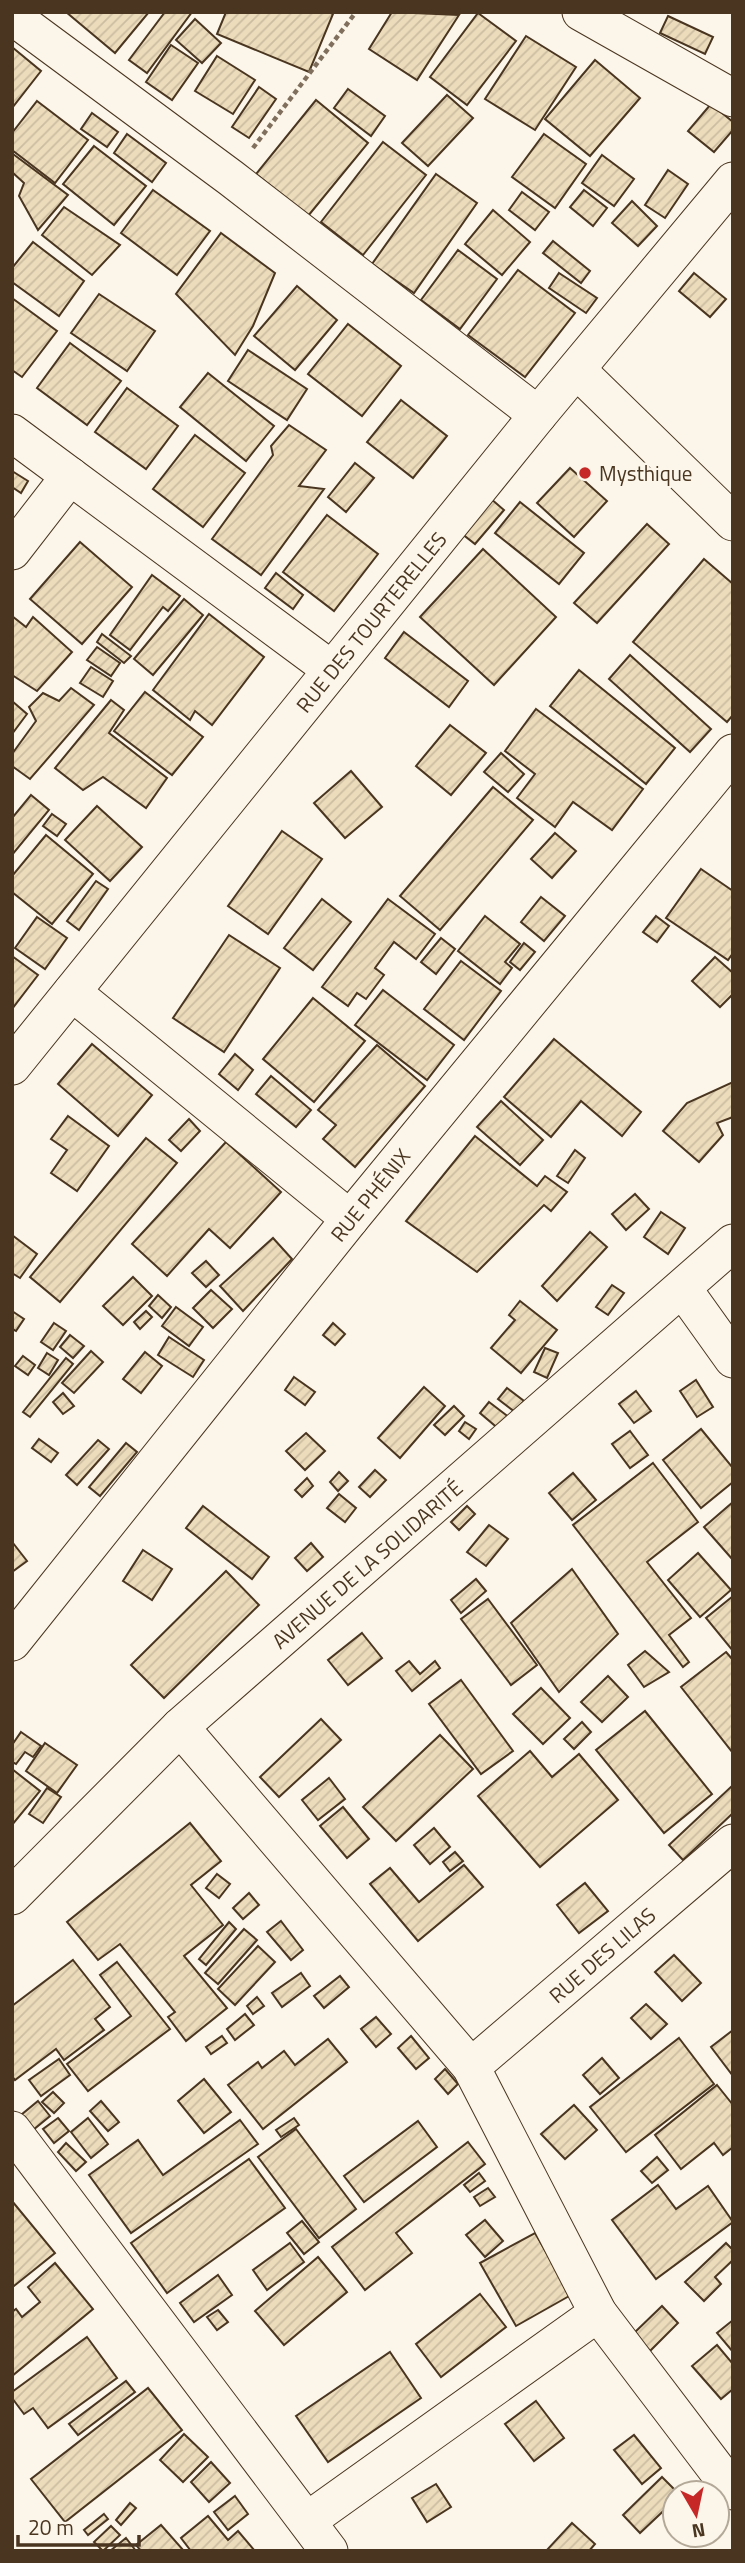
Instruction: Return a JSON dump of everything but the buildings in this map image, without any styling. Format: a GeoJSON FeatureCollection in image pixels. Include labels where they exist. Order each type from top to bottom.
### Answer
{"type":"FeatureCollection","features":[{"type":"Feature","properties":{"kind":"street"},"geometry":{"type":"LineString","coordinates":[[581,12],[733,98]]}},
{"type":"Feature","properties":{"kind":"street"},"geometry":{"type":"LineString","coordinates":[[12,16],[231,178],[538,415]]}},
{"type":"Feature","properties":{"kind":"street","name":"RUE DES TOURTERELLES"},"geometry":{"type":"LineString","coordinates":[[12,1066],[538,415],[733,181]]}},
{"type":"Feature","properties":{"kind":"street"},"geometry":{"type":"LineString","coordinates":[[577,370],[733,522]]}},
{"type":"Feature","properties":{"kind":"street"},"geometry":{"type":"LineString","coordinates":[[12,433],[332,670]]}},
{"type":"Feature","properties":{"kind":"street"},"geometry":{"type":"LineString","coordinates":[[12,551],[70,476]]}},
{"type":"Feature","properties":{"kind":"street","name":"RUE PHÉNIX"},"geometry":{"type":"LineString","coordinates":[[12,1642],[350,1219],[733,753]]}},
{"type":"Feature","properties":{"kind":"street"},"geometry":{"type":"LineString","coordinates":[[72,992],[350,1219]]}},
{"type":"Feature","properties":{"kind":"street","name":"AVENUE DE LA SOLIDARITÉ"},"geometry":{"type":"LineString","coordinates":[[12,1896],[180,1727],[733,1243]]}},
{"type":"Feature","properties":{"kind":"street"},"geometry":{"type":"LineString","coordinates":[[683,1289],[733,1359]]}},
{"type":"Feature","properties":{"kind":"street"},"geometry":{"type":"LineString","coordinates":[[180,1727],[471,2067],[598,2314],[733,2491]]}},
{"type":"Feature","properties":{"kind":"street","name":"RUE DES LILAS"},"geometry":{"type":"LineString","coordinates":[[471,2067],[733,1843]]}},
{"type":"Feature","properties":{"kind":"street"},"geometry":{"type":"LineString","coordinates":[[12,2130],[329,2551]]}},
{"type":"Feature","properties":{"kind":"street"},"geometry":{"type":"LineString","coordinates":[[307,2521],[598,2314]]}},
{"type":"Feature","properties":{"kind":"path"},"geometry":{"type":"LineString","coordinates":[[231,178],[356,12]]}},
{"type":"Feature","properties":{"kind":"place","name":"Mysthique"},"geometry":{"type":"Point","coordinates":[585,473]}}]}
